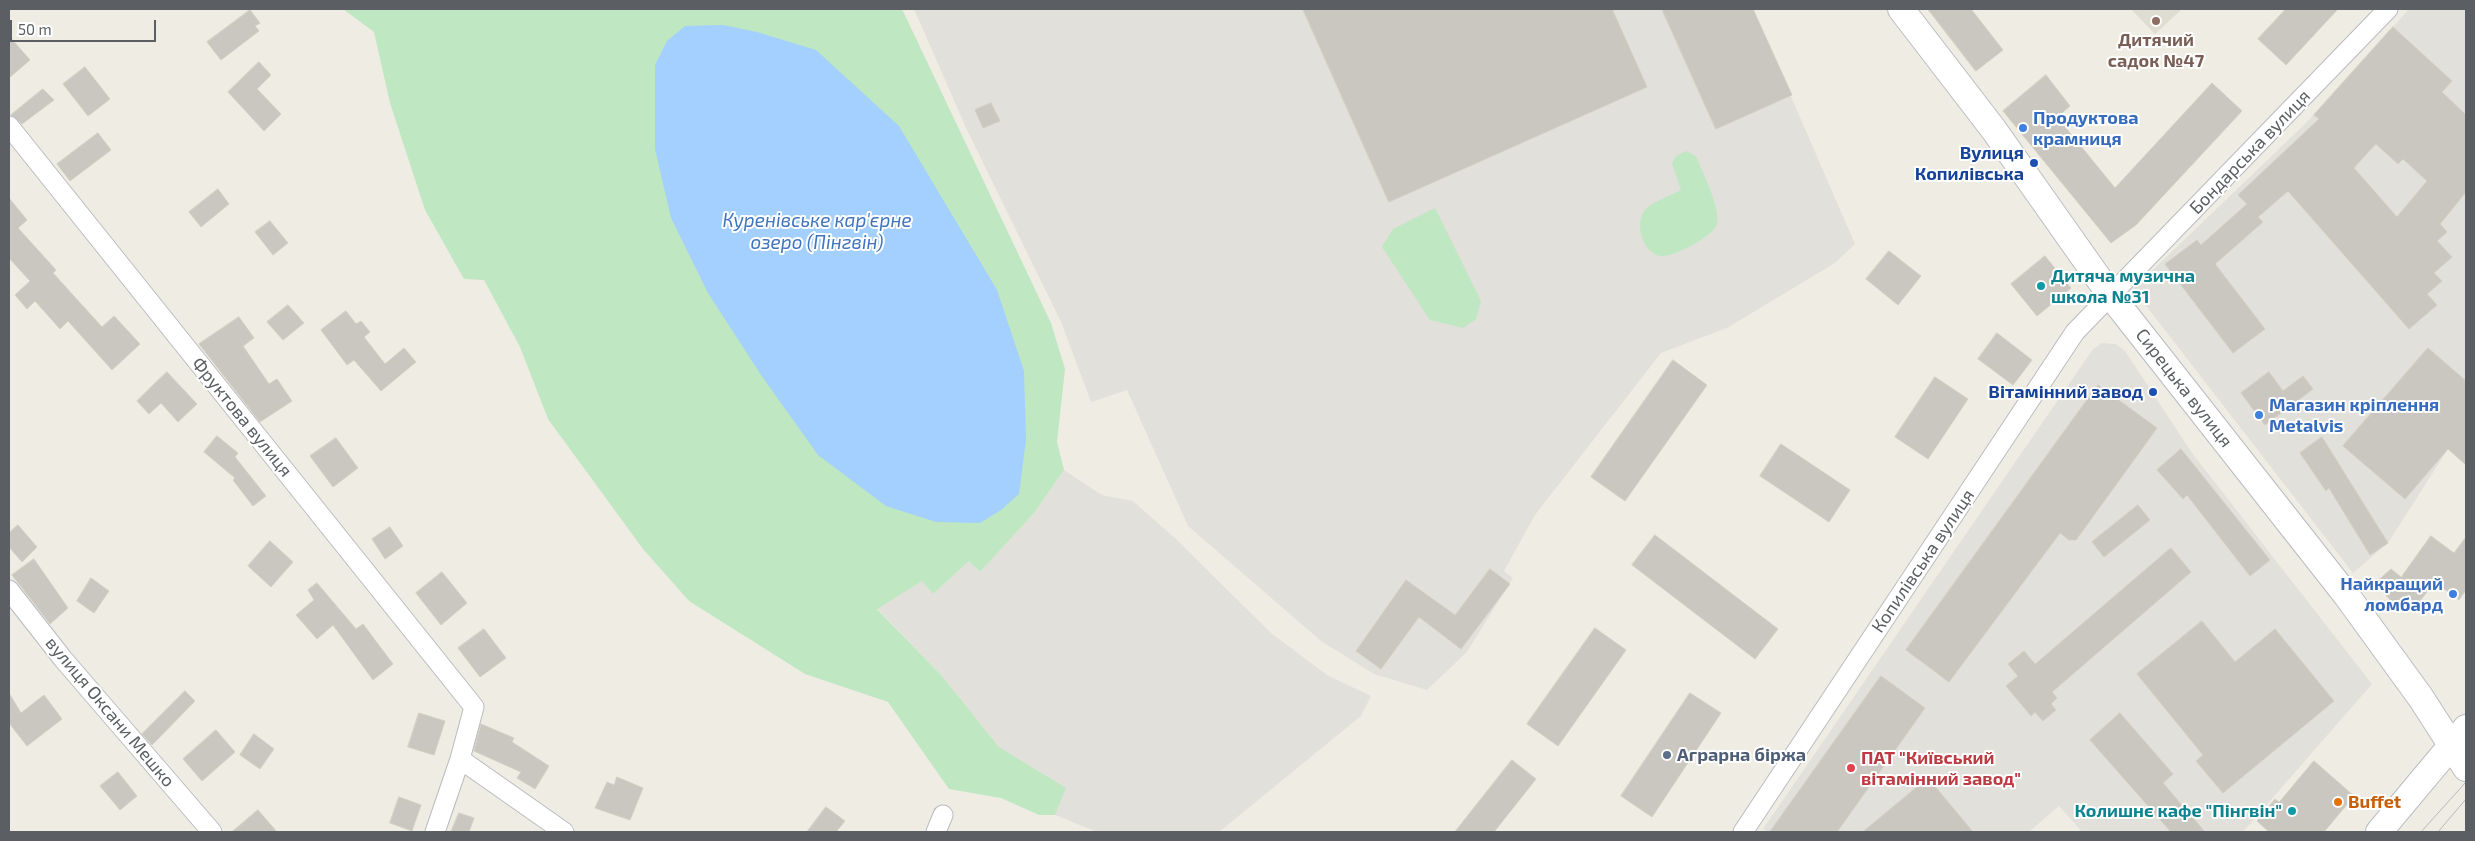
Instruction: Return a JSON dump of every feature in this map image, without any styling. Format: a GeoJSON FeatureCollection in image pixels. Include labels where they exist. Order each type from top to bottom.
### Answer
{"type":"FeatureCollection","features":[{"type":"Feature","properties":{"kind":"main road","name":"Сирецька вулиця"},"geometry":{"type":"LineString","coordinates":[[1901,9],[1994,130],[2111,296],[2327,570],[2421,698],[2459,737],[2466,768]]}},
{"type":"Feature","properties":{"kind":"main road"},"geometry":{"type":"LineString","coordinates":[[2379,832],[2459,737]]}},
{"type":"Feature","properties":{"kind":"street","name":"Бондарська вулиця"},"geometry":{"type":"LineString","coordinates":[[2111,296],[2388,9]]}},
{"type":"Feature","properties":{"kind":"street","name":"Фруктова вулиця"},"geometry":{"type":"LineString","coordinates":[[9,126],[474,708],[460,759]]}},
{"type":"Feature","properties":{"kind":"street","name":"Копилівська вулиця"},"geometry":{"type":"LineString","coordinates":[[1743,832],[2075,332],[2111,296]]}},
{"type":"Feature","properties":{"kind":"street","name":"вулиця Оксани Мешко"},"geometry":{"type":"LineString","coordinates":[[9,590],[63,659],[212,832]]}},
{"type":"Feature","properties":{"kind":"street"},"geometry":{"type":"LineString","coordinates":[[435,832],[460,759],[564,832]]}},
{"type":"Feature","properties":{"kind":"shaded area"},"geometry":{"type":"Polygon","coordinates":[[[914,9],[1753,9],[1855,244],[1835,263],[1727,328],[1661,353],[1535,515],[1504,571],[1513,578],[1467,652],[1427,690],[1374,674],[1321,641],[1188,526],[1127,390],[1091,402],[1061,322],[966,128],[914,9]]]}},
{"type":"Feature","properties":{"kind":"shaded area","name":"Дитячий садок №47"},"geometry":{"type":"Polygon","coordinates":[[[2131,9],[2182,9],[2155,34],[2131,9]]]}},
{"type":"Feature","properties":{"kind":"shaded area"},"geometry":{"type":"Polygon","coordinates":[[[2409,9],[2466,9],[2466,465],[2448,449],[2388,543],[2353,573],[2133,289],[2307,122],[2409,9]]]}},
{"type":"Feature","properties":{"kind":"shaded area"},"geometry":{"type":"Polygon","coordinates":[[[2102,343],[2116,344],[2125,351],[2192,453],[2372,684],[2243,832],[2082,832],[2059,806],[2029,832],[1768,832],[1763,829],[2093,349],[2102,343]]]}},
{"type":"Feature","properties":{"kind":"shaded area"},"geometry":{"type":"Polygon","coordinates":[[[1064,470],[1102,495],[1133,501],[1176,539],[1271,633],[1327,675],[1371,696],[1361,716],[1219,832],[1097,832],[1055,815],[1065,788],[999,747],[943,677],[877,608],[922,580],[933,594],[969,561],[980,572],[1034,513],[1064,470]]]}},
{"type":"Feature","properties":{"kind":"green space"},"geometry":{"type":"Polygon","coordinates":[[[343,9],[902,9],[1051,323],[1065,369],[1057,442],[1064,470],[1034,513],[980,572],[969,561],[933,594],[922,581],[877,609],[943,677],[999,747],[1066,788],[1055,815],[1039,815],[1001,798],[949,789],[888,702],[805,674],[689,601],[643,549],[548,419],[520,347],[484,280],[464,279],[425,210],[390,103],[374,32],[343,9]]]}},
{"type":"Feature","properties":{"kind":"green space"},"geometry":{"type":"Polygon","coordinates":[[[1686,151],[1696,156],[1707,181],[1714,199],[1717,224],[1709,234],[1685,249],[1669,255],[1656,255],[1646,246],[1643,239],[1640,224],[1641,217],[1644,211],[1651,205],[1681,190],[1672,163],[1676,156],[1686,151]]]}},
{"type":"Feature","properties":{"kind":"green space"},"geometry":{"type":"Polygon","coordinates":[[[1435,208],[1481,301],[1476,319],[1463,328],[1430,320],[1382,247],[1393,229],[1435,208]]]}},
{"type":"Feature","properties":{"kind":"water","name":"Куренівське кар'єрне озеро (Пінгвін)"},"geometry":{"type":"Polygon","coordinates":[[[723,25],[757,32],[816,50],[899,126],[997,290],[1024,371],[1026,440],[1019,494],[1001,510],[980,523],[936,522],[886,506],[818,455],[761,375],[708,293],[671,218],[655,149],[655,65],[667,41],[685,26],[723,25]]]}},
{"type":"Feature","properties":{"kind":"building"},"geometry":{"type":"Polygon","coordinates":[[[1303,9],[1612,9],[1647,87],[1389,202],[1303,9]]]}},
{"type":"Feature","properties":{"kind":"building"},"geometry":{"type":"Polygon","coordinates":[[[1662,9],[1753,9],[1792,95],[1716,129],[1662,9]]]}},
{"type":"Feature","properties":{"kind":"building"},"geometry":{"type":"Polygon","coordinates":[[[1928,9],[1971,9],[2003,50],[1976,71],[1928,9]]]}},
{"type":"Feature","properties":{"kind":"building"},"geometry":{"type":"Polygon","coordinates":[[[2286,9],[2338,9],[2286,65],[2258,39],[2286,9]]]}},
{"type":"Feature","properties":{"kind":"building"},"geometry":{"type":"Polygon","coordinates":[[[250,10],[260,23],[255,26],[259,31],[221,60],[207,42],[250,10]]]}},
{"type":"Feature","properties":{"kind":"building"},"geometry":{"type":"Polygon","coordinates":[[[2393,27],[2452,81],[2442,92],[2466,115],[2466,192],[2440,224],[2447,232],[2437,241],[2452,257],[2434,273],[2442,281],[2427,294],[2437,305],[2409,329],[2288,191],[2258,217],[2263,222],[2215,264],[2265,329],[2233,353],[2165,264],[2197,240],[2201,245],[2247,204],[2238,195],[2319,119],[2314,115],[2393,27]],[[2376,144],[2354,168],[2397,217],[2427,181],[2403,159],[2398,164],[2376,144]]]}},
{"type":"Feature","properties":{"kind":"building"},"geometry":{"type":"Polygon","coordinates":[[[9,36],[30,60],[9,78],[9,36]]]}},
{"type":"Feature","properties":{"kind":"building"},"geometry":{"type":"Polygon","coordinates":[[[259,62],[271,75],[257,89],[281,114],[264,131],[228,92],[259,62]]]}},
{"type":"Feature","properties":{"kind":"building"},"geometry":{"type":"Polygon","coordinates":[[[85,67],[110,99],[88,116],[63,84],[85,67]]]}},
{"type":"Feature","properties":{"kind":"building"},"geometry":{"type":"Polygon","coordinates":[[[2046,75],[2070,106],[2057,117],[2115,188],[2212,83],[2242,111],[2136,225],[2111,243],[2003,111],[2046,75]]]}},
{"type":"Feature","properties":{"kind":"building"},"geometry":{"type":"Polygon","coordinates":[[[43,89],[54,100],[22,124],[11,115],[43,89]]]}},
{"type":"Feature","properties":{"kind":"building"},"geometry":{"type":"Polygon","coordinates":[[[991,103],[1000,121],[983,128],[975,110],[991,103]]]}},
{"type":"Feature","properties":{"kind":"building"},"geometry":{"type":"Polygon","coordinates":[[[98,133],[111,150],[70,181],[57,164],[98,133]]]}},
{"type":"Feature","properties":{"kind":"building"},"geometry":{"type":"Polygon","coordinates":[[[218,189],[229,204],[201,227],[189,212],[218,189]]]}},
{"type":"Feature","properties":{"kind":"building"},"geometry":{"type":"Polygon","coordinates":[[[9,198],[27,220],[18,228],[56,270],[53,273],[102,327],[114,316],[140,344],[112,370],[68,321],[60,329],[35,301],[27,309],[15,295],[30,281],[9,258],[9,198]]]}},
{"type":"Feature","properties":{"kind":"building"},"geometry":{"type":"Polygon","coordinates":[[[270,221],[288,243],[273,255],[255,232],[270,221]]]}},
{"type":"Feature","properties":{"kind":"building"},"geometry":{"type":"Polygon","coordinates":[[[1889,251],[1921,276],[1898,305],[1866,279],[1889,251]]]}},
{"type":"Feature","properties":{"kind":"building","name":"Дитяча музична школа №31"},"geometry":{"type":"Polygon","coordinates":[[[2045,256],[2071,288],[2037,316],[2011,284],[2045,256]]]}},
{"type":"Feature","properties":{"kind":"building"},"geometry":{"type":"Polygon","coordinates":[[[288,305],[304,323],[283,340],[267,322],[288,305]]]}},
{"type":"Feature","properties":{"kind":"building"},"geometry":{"type":"Polygon","coordinates":[[[346,311],[356,324],[361,321],[370,332],[364,337],[385,364],[404,348],[416,362],[381,391],[354,360],[347,365],[321,330],[346,311]]]}},
{"type":"Feature","properties":{"kind":"building"},"geometry":{"type":"Polygon","coordinates":[[[239,317],[254,338],[243,346],[269,384],[277,379],[292,401],[260,422],[199,344],[239,317]]]}},
{"type":"Feature","properties":{"kind":"building"},"geometry":{"type":"Polygon","coordinates":[[[1997,333],[2032,360],[2013,385],[1978,359],[1997,333]]]}},
{"type":"Feature","properties":{"kind":"building"},"geometry":{"type":"Polygon","coordinates":[[[2428,348],[2466,381],[2466,465],[2448,449],[2405,499],[2343,446],[2428,348]]]}},
{"type":"Feature","properties":{"kind":"building"},"geometry":{"type":"Polygon","coordinates":[[[1673,360],[1707,385],[1625,501],[1591,477],[1673,360]]]}},
{"type":"Feature","properties":{"kind":"building"},"geometry":{"type":"Polygon","coordinates":[[[167,372],[197,404],[178,422],[161,403],[149,414],[137,401],[167,372]]]}},
{"type":"Feature","properties":{"kind":"building"},"geometry":{"type":"Polygon","coordinates":[[[2269,372],[2283,391],[2303,376],[2313,389],[2265,425],[2241,393],[2269,372]]]}},
{"type":"Feature","properties":{"kind":"building"},"geometry":{"type":"Polygon","coordinates":[[[1935,377],[1968,399],[1928,459],[1895,437],[1935,377]]]}},
{"type":"Feature","properties":{"kind":"building"},"geometry":{"type":"Polygon","coordinates":[[[2098,385],[2157,428],[2076,540],[2069,540],[2060,533],[1949,682],[1906,650],[2098,385]]]}},
{"type":"Feature","properties":{"kind":"building"},"geometry":{"type":"Polygon","coordinates":[[[217,436],[238,453],[235,457],[266,496],[253,506],[233,480],[235,478],[204,452],[217,436]]]}},
{"type":"Feature","properties":{"kind":"building"},"geometry":{"type":"Polygon","coordinates":[[[2322,437],[2388,543],[2370,555],[2329,488],[2326,491],[2300,453],[2322,437]]]}},
{"type":"Feature","properties":{"kind":"building"},"geometry":{"type":"Polygon","coordinates":[[[336,438],[358,468],[333,487],[310,456],[336,438]]]}},
{"type":"Feature","properties":{"kind":"building"},"geometry":{"type":"Polygon","coordinates":[[[1781,444],[1850,490],[1829,522],[1760,476],[1781,444]]]}},
{"type":"Feature","properties":{"kind":"building"},"geometry":{"type":"Polygon","coordinates":[[[2181,449],[2270,560],[2250,576],[2187,495],[2183,499],[2157,470],[2181,449]]]}},
{"type":"Feature","properties":{"kind":"building"},"geometry":{"type":"Polygon","coordinates":[[[2138,505],[2150,520],[2104,557],[2092,542],[2138,505]]]}},
{"type":"Feature","properties":{"kind":"building"},"geometry":{"type":"Polygon","coordinates":[[[18,525],[37,547],[22,562],[9,547],[9,533],[18,525]]]}},
{"type":"Feature","properties":{"kind":"building"},"geometry":{"type":"Polygon","coordinates":[[[390,527],[403,546],[385,559],[372,539],[390,527]]]}},
{"type":"Feature","properties":{"kind":"building"},"geometry":{"type":"Polygon","coordinates":[[[1655,535],[1778,629],[1755,659],[1632,565],[1655,535]]]}},
{"type":"Feature","properties":{"kind":"building"},"geometry":{"type":"Polygon","coordinates":[[[2431,536],[2454,553],[2466,537],[2466,590],[2459,600],[2435,582],[2411,612],[2393,603],[2375,583],[2391,569],[2401,577],[2431,536]]]}},
{"type":"Feature","properties":{"kind":"building"},"geometry":{"type":"Polygon","coordinates":[[[270,541],[293,562],[271,587],[248,566],[270,541]]]}},
{"type":"Feature","properties":{"kind":"building"},"geometry":{"type":"Polygon","coordinates":[[[2171,548],[2191,572],[2052,692],[2057,698],[2051,704],[2056,710],[2043,721],[2035,712],[2031,716],[2006,686],[2018,676],[2008,664],[2024,651],[2035,664],[2171,548]]]}},
{"type":"Feature","properties":{"kind":"building"},"geometry":{"type":"Polygon","coordinates":[[[34,559],[68,608],[50,624],[12,575],[34,559]]]}},
{"type":"Feature","properties":{"kind":"building"},"geometry":{"type":"Polygon","coordinates":[[[1490,569],[1510,584],[1461,649],[1419,617],[1381,669],[1356,651],[1406,580],[1455,615],[1490,569]]]}},
{"type":"Feature","properties":{"kind":"building"},"geometry":{"type":"Polygon","coordinates":[[[442,572],[467,603],[441,625],[416,593],[442,572]]]}},
{"type":"Feature","properties":{"kind":"building"},"geometry":{"type":"Polygon","coordinates":[[[91,578],[109,591],[94,613],[77,601],[91,578]]]}},
{"type":"Feature","properties":{"kind":"building"},"geometry":{"type":"Polygon","coordinates":[[[317,583],[356,629],[363,624],[393,664],[373,680],[333,625],[317,639],[296,615],[314,600],[308,590],[317,583]]]}},
{"type":"Feature","properties":{"kind":"building"},"geometry":{"type":"Polygon","coordinates":[[[2202,621],[2235,662],[2275,629],[2334,701],[2223,793],[2196,761],[2203,755],[2137,674],[2202,621]]]}},
{"type":"Feature","properties":{"kind":"building"},"geometry":{"type":"Polygon","coordinates":[[[1595,628],[1626,650],[1558,746],[1527,724],[1595,628]]]}},
{"type":"Feature","properties":{"kind":"building"},"geometry":{"type":"Polygon","coordinates":[[[484,629],[506,658],[480,677],[458,648],[484,629]]]}},
{"type":"Feature","properties":{"kind":"building"},"geometry":{"type":"Polygon","coordinates":[[[1881,676],[1925,708],[1837,832],[1770,832],[1881,676]]]}},
{"type":"Feature","properties":{"kind":"building"},"geometry":{"type":"Polygon","coordinates":[[[185,691],[195,701],[152,745],[142,734],[185,691]]]}},
{"type":"Feature","properties":{"kind":"building"},"geometry":{"type":"Polygon","coordinates":[[[9,693],[21,713],[44,695],[62,719],[27,746],[9,723],[9,693]]]}},
{"type":"Feature","properties":{"kind":"building"},"geometry":{"type":"Polygon","coordinates":[[[1690,693],[1721,713],[1652,817],[1621,796],[1690,693]]]}},
{"type":"Feature","properties":{"kind":"building"},"geometry":{"type":"Polygon","coordinates":[[[419,713],[445,721],[434,755],[408,747],[419,713]]]}},
{"type":"Feature","properties":{"kind":"building"},"geometry":{"type":"Polygon","coordinates":[[[2120,713],[2173,774],[2163,783],[2205,832],[2171,832],[2090,740],[2120,713]]]}},
{"type":"Feature","properties":{"kind":"building"},"geometry":{"type":"Polygon","coordinates":[[[481,724],[514,738],[512,742],[549,766],[535,789],[517,778],[521,772],[474,751],[481,724]]]}},
{"type":"Feature","properties":{"kind":"building"},"geometry":{"type":"Polygon","coordinates":[[[216,730],[235,752],[202,781],[183,759],[216,730]]]}},
{"type":"Feature","properties":{"kind":"building"},"geometry":{"type":"Polygon","coordinates":[[[254,734],[274,749],[260,769],[240,755],[254,734]]]}},
{"type":"Feature","properties":{"kind":"building"},"geometry":{"type":"Polygon","coordinates":[[[1512,760],[1536,779],[1494,832],[1455,832],[1512,760]]]}},
{"type":"Feature","properties":{"kind":"building"},"geometry":{"type":"Polygon","coordinates":[[[2314,761],[2354,796],[2324,832],[2269,832],[2257,821],[2275,799],[2279,802],[2314,761]]]}},
{"type":"Feature","properties":{"kind":"building"},"geometry":{"type":"Polygon","coordinates":[[[118,772],[137,796],[120,810],[100,786],[118,772]]]}},
{"type":"Feature","properties":{"kind":"building"},"geometry":{"type":"Polygon","coordinates":[[[617,777],[643,788],[630,820],[595,808],[607,782],[614,785],[617,777]]]}},
{"type":"Feature","properties":{"kind":"building"},"geometry":{"type":"Polygon","coordinates":[[[1928,778],[1973,832],[1863,832],[1928,778]]]}},
{"type":"Feature","properties":{"kind":"building"},"geometry":{"type":"Polygon","coordinates":[[[399,797],[421,805],[412,831],[390,823],[399,797]]]}},
{"type":"Feature","properties":{"kind":"building"},"geometry":{"type":"Polygon","coordinates":[[[826,807],[845,821],[836,832],[807,832],[826,807]]]}},
{"type":"Feature","properties":{"kind":"building"},"geometry":{"type":"Polygon","coordinates":[[[258,810],[277,832],[232,832],[258,810]]]}},
{"type":"Feature","properties":{"kind":"building"},"geometry":{"type":"Polygon","coordinates":[[[459,813],[474,818],[469,832],[451,832],[459,813]]]}},
{"type":"Feature","properties":{"kind":"tram line"},"geometry":{"type":"LineString","coordinates":[[2421,832],[2466,782]]}},
{"type":"Feature","properties":{"kind":"tram line"},"geometry":{"type":"LineString","coordinates":[[2438,832],[2466,799]]}},
{"type":"Feature","properties":{"kind":"place","name":"Дитячий садок №47"},"geometry":{"type":"Point","coordinates":[2156,21]}},
{"type":"Feature","properties":{"kind":"place","name":"Продуктова крамниця"},"geometry":{"type":"Point","coordinates":[2023,128]}},
{"type":"Feature","properties":{"kind":"place","name":"Вулиця Копилівська"},"geometry":{"type":"Point","coordinates":[2034,163]}},
{"type":"Feature","properties":{"kind":"place","name":"Дитяча музична школа №31"},"geometry":{"type":"Point","coordinates":[2041,286]}},
{"type":"Feature","properties":{"kind":"place","name":"Вітамінний завод"},"geometry":{"type":"Point","coordinates":[2153,392]}},
{"type":"Feature","properties":{"kind":"place","name":"Магазин кріплення Metalvis"},"geometry":{"type":"Point","coordinates":[2259,415]}},
{"type":"Feature","properties":{"kind":"place","name":"Найкращий ломбард"},"geometry":{"type":"Point","coordinates":[2453,594]}},
{"type":"Feature","properties":{"kind":"place","name":"Аграрна біржа"},"geometry":{"type":"Point","coordinates":[1667,755]}},
{"type":"Feature","properties":{"kind":"place","name":"ПАТ \"Київський вітамінний завод\""},"geometry":{"type":"Point","coordinates":[1851,768]}},
{"type":"Feature","properties":{"kind":"place","name":"Buffet"},"geometry":{"type":"Point","coordinates":[2338,802]}},
{"type":"Feature","properties":{"kind":"place","name":"Колишнє кафе \"Пінгвін\""},"geometry":{"type":"Point","coordinates":[2292,811]}}]}
